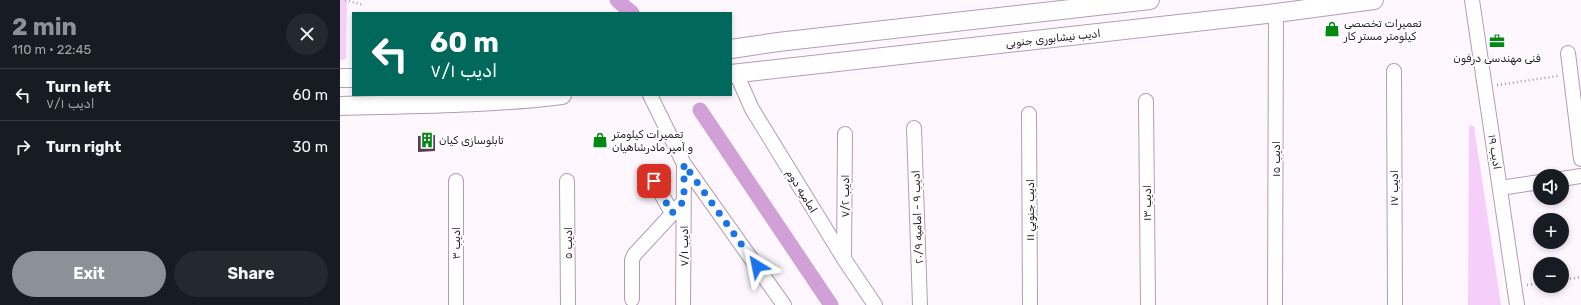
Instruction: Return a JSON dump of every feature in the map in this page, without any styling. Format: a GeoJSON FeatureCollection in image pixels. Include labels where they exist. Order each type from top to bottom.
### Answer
{"type":"FeatureCollection","features":[{"type":"Feature","properties":{"kind":"main road"},"geometry":{"type":"LineString","coordinates":[[732,49],[778,42],[1150,0]]}},
{"type":"Feature","properties":{"kind":"main road","name":"ادیب نیشابوری جنوبی"},"geometry":{"type":"LineString","coordinates":[[734,73],[1276,13],[1374,0]]}},
{"type":"Feature","properties":{"kind":"main road"},"geometry":{"type":"LineString","coordinates":[[340,78],[352,78]]}},
{"type":"Feature","properties":{"kind":"main road"},"geometry":{"type":"LineString","coordinates":[[340,106],[460,102],[553,96]]}},
{"type":"Feature","properties":{"kind":"street","name":"ادیب ۱۹"},"geometry":{"type":"LineString","coordinates":[[1472,0],[1518,305]]}},
{"type":"Feature","properties":{"kind":"street","name":"ادیب ۱۵"},"geometry":{"type":"LineString","coordinates":[[1275,305],[1276,13]]}},
{"type":"Feature","properties":{"kind":"street"},"geometry":{"type":"LineString","coordinates":[[1568,53],[1575,74],[1581,159]]}},
{"type":"Feature","properties":{"kind":"street","name":"ادیب ۱۷"},"geometry":{"type":"LineString","coordinates":[[1394,71],[1395,305]]}},
{"type":"Feature","properties":{"kind":"street","name":"امامیه دوم"},"geometry":{"type":"LineString","coordinates":[[734,73],[752,110],[844,259],[875,305]]}},
{"type":"Feature","properties":{"kind":"street"},"geometry":{"type":"LineString","coordinates":[[650,96],[684,164],[784,305]]}},
{"type":"Feature","properties":{"kind":"street","name":"ادیب ۱۳"},"geometry":{"type":"LineString","coordinates":[[1146,101],[1148,305]]}},
{"type":"Feature","properties":{"kind":"street","name":"ادیب جنوبي ١١"},"geometry":{"type":"LineString","coordinates":[[1029,114],[1030,305]]}},
{"type":"Feature","properties":{"kind":"street","name":"ادیب ۹ - امامیه ۲۰/۹"},"geometry":{"type":"LineString","coordinates":[[914,128],[920,305]]}},
{"type":"Feature","properties":{"kind":"street","name":"ادیب ۷/۲"},"geometry":{"type":"LineString","coordinates":[[844,259],[845,134]]}},
{"type":"Feature","properties":{"kind":"street","name":"ادیب ۷/۱"},"geometry":{"type":"LineString","coordinates":[[683,305],[684,164]]}},
{"type":"Feature","properties":{"kind":"street"},"geometry":{"type":"LineString","coordinates":[[1569,178],[1581,176]]}},
{"type":"Feature","properties":{"kind":"street","name":"ادیب ۵"},"geometry":{"type":"LineString","coordinates":[[567,181],[568,305]]}},
{"type":"Feature","properties":{"kind":"street"},"geometry":{"type":"LineString","coordinates":[[654,181],[672,213]]}},
{"type":"Feature","properties":{"kind":"street","name":"ادیب ۳"},"geometry":{"type":"LineString","coordinates":[[456,182],[456,305]]}},
{"type":"Feature","properties":{"kind":"street"},"geometry":{"type":"LineString","coordinates":[[1500,188],[1533,183]]}},
{"type":"Feature","properties":{"kind":"street"},"geometry":{"type":"LineString","coordinates":[[632,299],[632,260],[634,255],[684,201]]}},
{"type":"Feature","properties":{"kind":"path"},"geometry":{"type":"LineString","coordinates":[[346,0],[363,5]]}},
{"type":"Feature","properties":{"kind":"path"},"geometry":{"type":"LineString","coordinates":[[1485,86],[1575,74]]}},
{"type":"Feature","properties":{"kind":"path"},"geometry":{"type":"LineString","coordinates":[[1569,279],[1581,277]]}},
{"type":"Feature","properties":{"kind":"shaded area"},"geometry":{"type":"Polygon","coordinates":[[[340,0],[347,0],[346,59],[340,60],[340,0]]]}},
{"type":"Feature","properties":{"kind":"shaded area"},"geometry":{"type":"Polygon","coordinates":[[[1469,125],[1474,126],[1501,305],[1468,305],[1469,125]]]}},
{"type":"Feature","properties":{"kind":"building","name":"تابلوسازی کیان"},"geometry":{"type":"Polygon","coordinates":[[[435,135],[435,151],[418,152],[418,136],[435,135]]]}},
{"type":"Feature","properties":{"kind":"waterway"},"geometry":{"type":"LineString","coordinates":[[617,0],[631,12]]}},
{"type":"Feature","properties":{"kind":"waterway"},"geometry":{"type":"LineString","coordinates":[[700,110],[831,305]]}},
{"type":"Feature","properties":{"kind":"place","name":"تعمیرات تخصصی کیلومتر مستر کار"},"geometry":{"type":"Point","coordinates":[1332,29]}},
{"type":"Feature","properties":{"kind":"place","name":"فنی مهندسی درفون"},"geometry":{"type":"Point","coordinates":[1497,41]}},
{"type":"Feature","properties":{"kind":"place","name":"تابلوسازی کیان"},"geometry":{"type":"Point","coordinates":[427,140]}},
{"type":"Feature","properties":{"kind":"place","name":"تعمیرات کیلومتر و آمپر مادرشاهیان"},"geometry":{"type":"Point","coordinates":[600,140]}},
{"type":"Feature","properties":{"kind":"route"},"geometry":{"type":"LineString","coordinates":[[654,181],[672,213],[684,201],[684,164],[757,266]]}}]}
